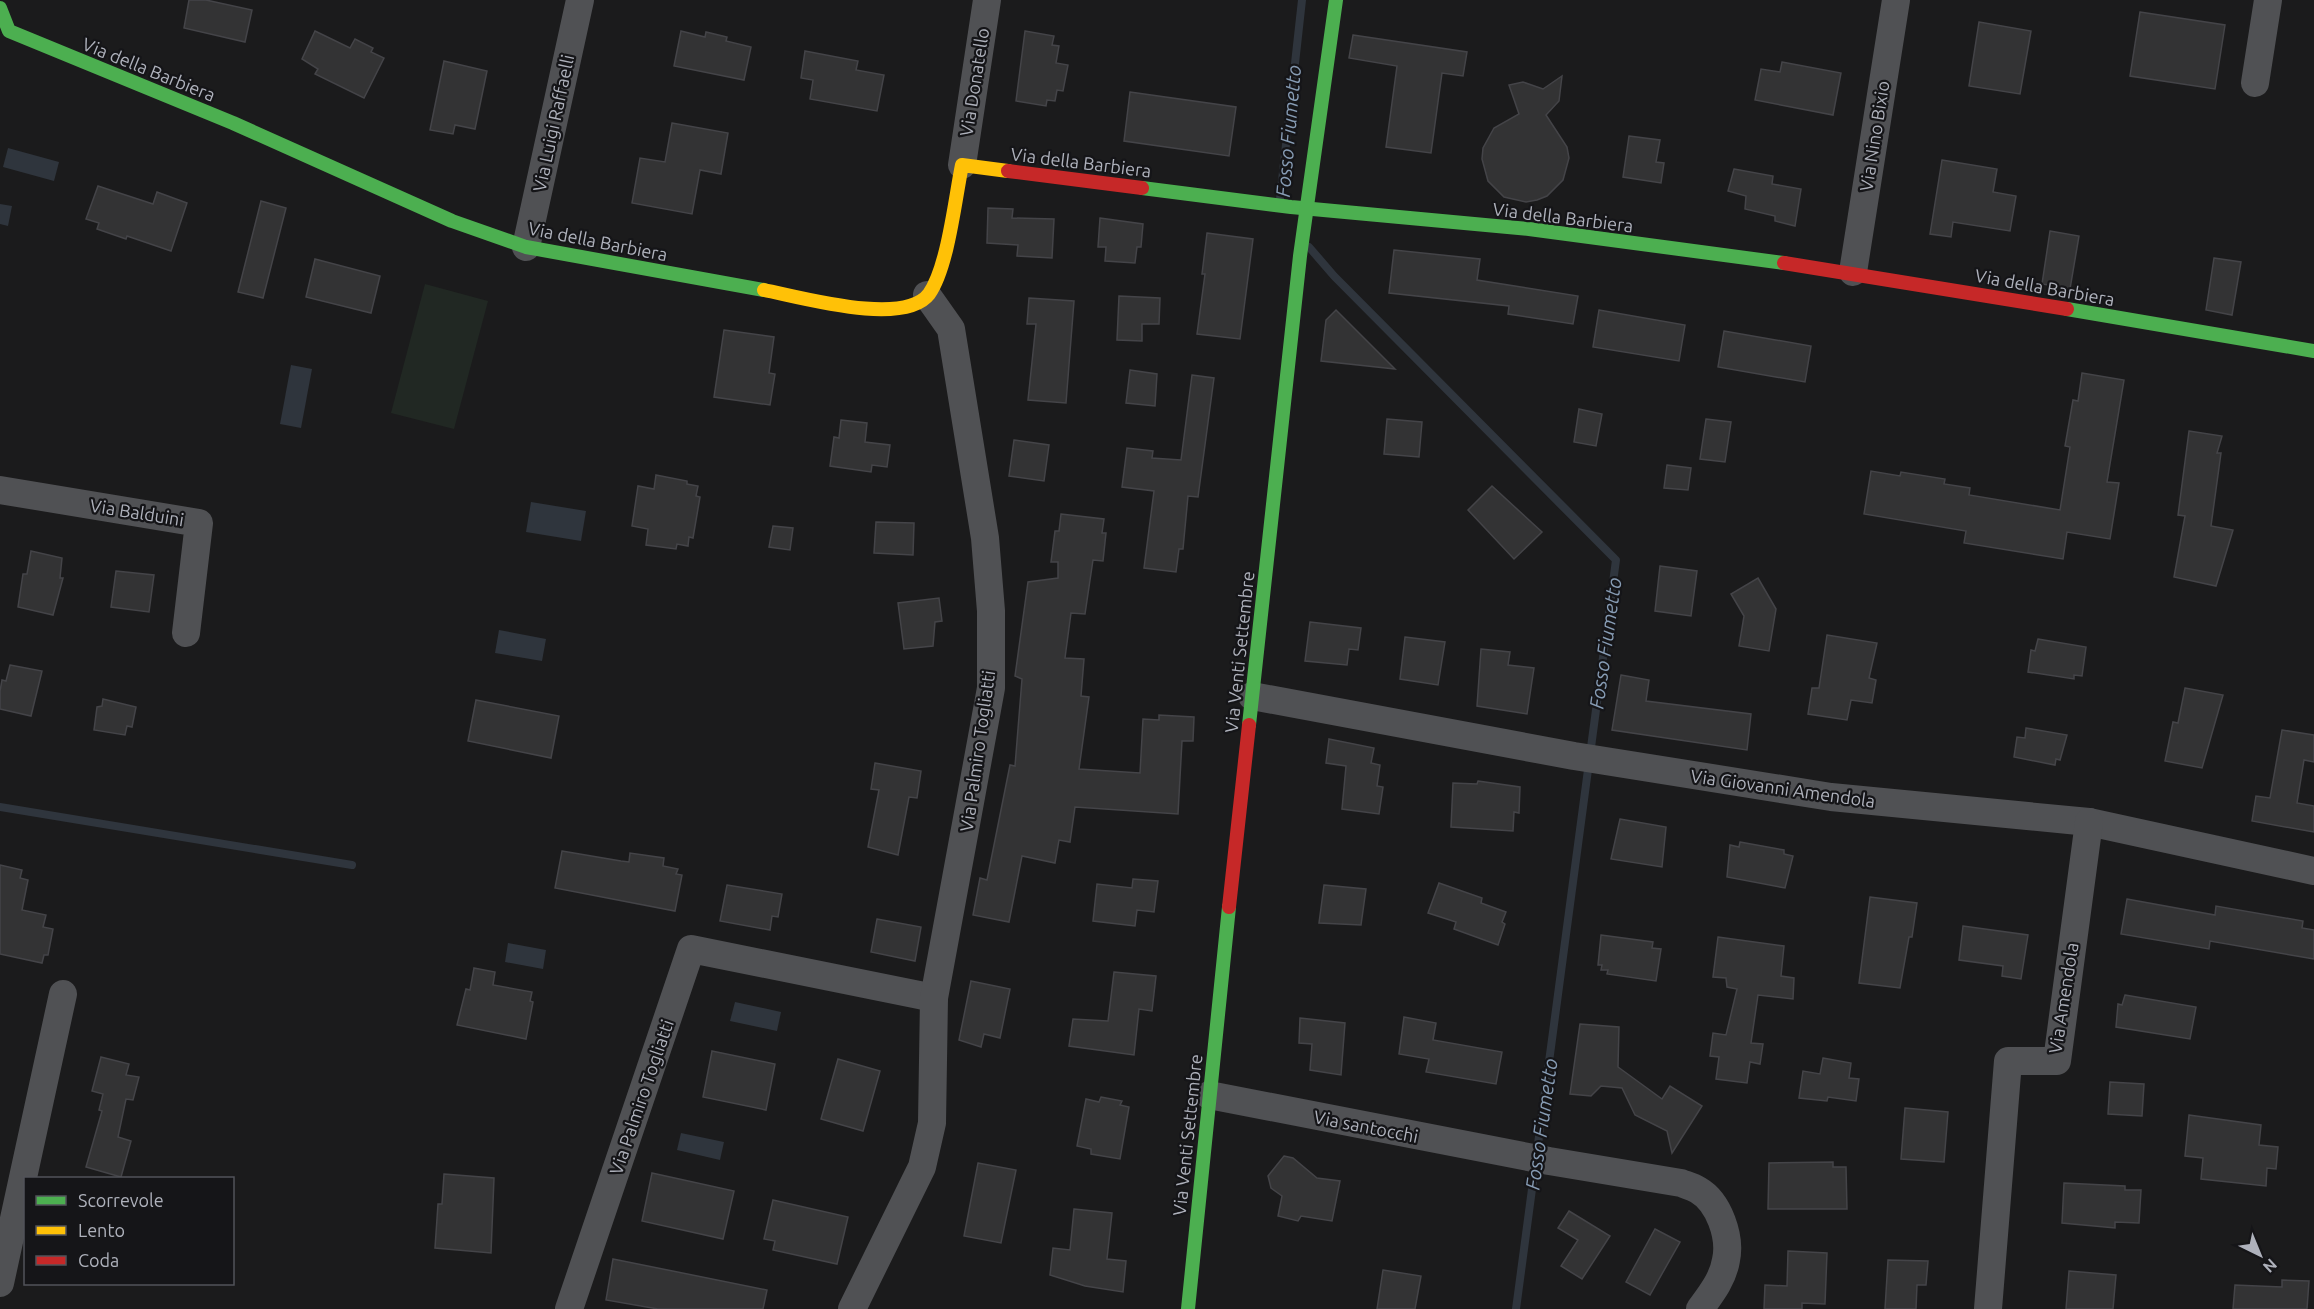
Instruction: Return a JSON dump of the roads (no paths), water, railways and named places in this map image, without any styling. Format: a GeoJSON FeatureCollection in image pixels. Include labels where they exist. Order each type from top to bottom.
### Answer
{"type":"FeatureCollection","features":[{"type":"Feature","properties":{"kind":"street","name":"Via Luigi Raffaelli"},"geometry":{"type":"LineString","coordinates":[[526,247],[580,0]]}},
{"type":"Feature","properties":{"kind":"street","name":"Via Donatello"},"geometry":{"type":"LineString","coordinates":[[962,165],[987,0]]}},
{"type":"Feature","properties":{"kind":"street","name":"Via Venti Settembre"},"geometry":{"type":"LineString","coordinates":[[1188,1309],[1305,208],[1336,0]]}},
{"type":"Feature","properties":{"kind":"street","name":"Via Nino Bixio"},"geometry":{"type":"LineString","coordinates":[[1852,272],[1896,0]]}},
{"type":"Feature","properties":{"kind":"street"},"geometry":{"type":"LineString","coordinates":[[2255,83],[2268,0]]}},
{"type":"Feature","properties":{"kind":"street","name":"Via della Barbiera"},"geometry":{"type":"LineString","coordinates":[[3,25],[233,123],[452,221],[526,247],[873,310],[908,307],[927,295]]}},
{"type":"Feature","properties":{"kind":"street","name":"Via della Barbiera"},"geometry":{"type":"LineString","coordinates":[[962,165],[1291,207],[1529,229],[1852,272],[2314,351]]}},
{"type":"Feature","properties":{"kind":"street"},"geometry":{"type":"LineString","coordinates":[[927,295],[938,275],[962,165]]}},
{"type":"Feature","properties":{"kind":"street","name":"Via Palmiro Togliatti"},"geometry":{"type":"LineString","coordinates":[[852,1309],[922,1167],[932,1124],[934,998],[991,688],[991,611],[984,538],[951,329],[927,295]]}},
{"type":"Feature","properties":{"kind":"street","name":"Via Balduini"},"geometry":{"type":"LineString","coordinates":[[0,490],[199,523],[186,633]]}},
{"type":"Feature","properties":{"kind":"street","name":"Via Giovanni Amendola"},"geometry":{"type":"LineString","coordinates":[[1252,696],[1575,756],[1831,797],[2089,822],[2314,872]]}},
{"type":"Feature","properties":{"kind":"street","name":"Via Amendola"},"geometry":{"type":"LineString","coordinates":[[1988,1309],[2008,1060],[2057,1061],[2089,822]]}},
{"type":"Feature","properties":{"kind":"street","name":"Via Palmiro Togliatti"},"geometry":{"type":"LineString","coordinates":[[569,1309],[691,949],[934,998]]}},
{"type":"Feature","properties":{"kind":"street"},"geometry":{"type":"LineString","coordinates":[[0,1283],[63,994]]}},
{"type":"Feature","properties":{"kind":"street","name":"Via santocchi"},"geometry":{"type":"LineString","coordinates":[[1209,1095],[1535,1159],[1681,1183],[1698,1189],[1709,1199],[1718,1213],[1725,1233],[1727,1258],[1719,1281],[1700,1309]]}},
{"type":"Feature","properties":{"kind":"waterway","name":"Fosso Fiumetto"},"geometry":{"type":"LineString","coordinates":[[1280,199],[1302,0]]}},
{"type":"Feature","properties":{"kind":"waterway","name":"Fosso Fiumetto"},"geometry":{"type":"LineString","coordinates":[[1309,247],[1334,276],[1616,560],[1516,1309]]}},
{"type":"Feature","properties":{"kind":"waterway"},"geometry":{"type":"LineString","coordinates":[[0,807],[352,865]]}}]}
